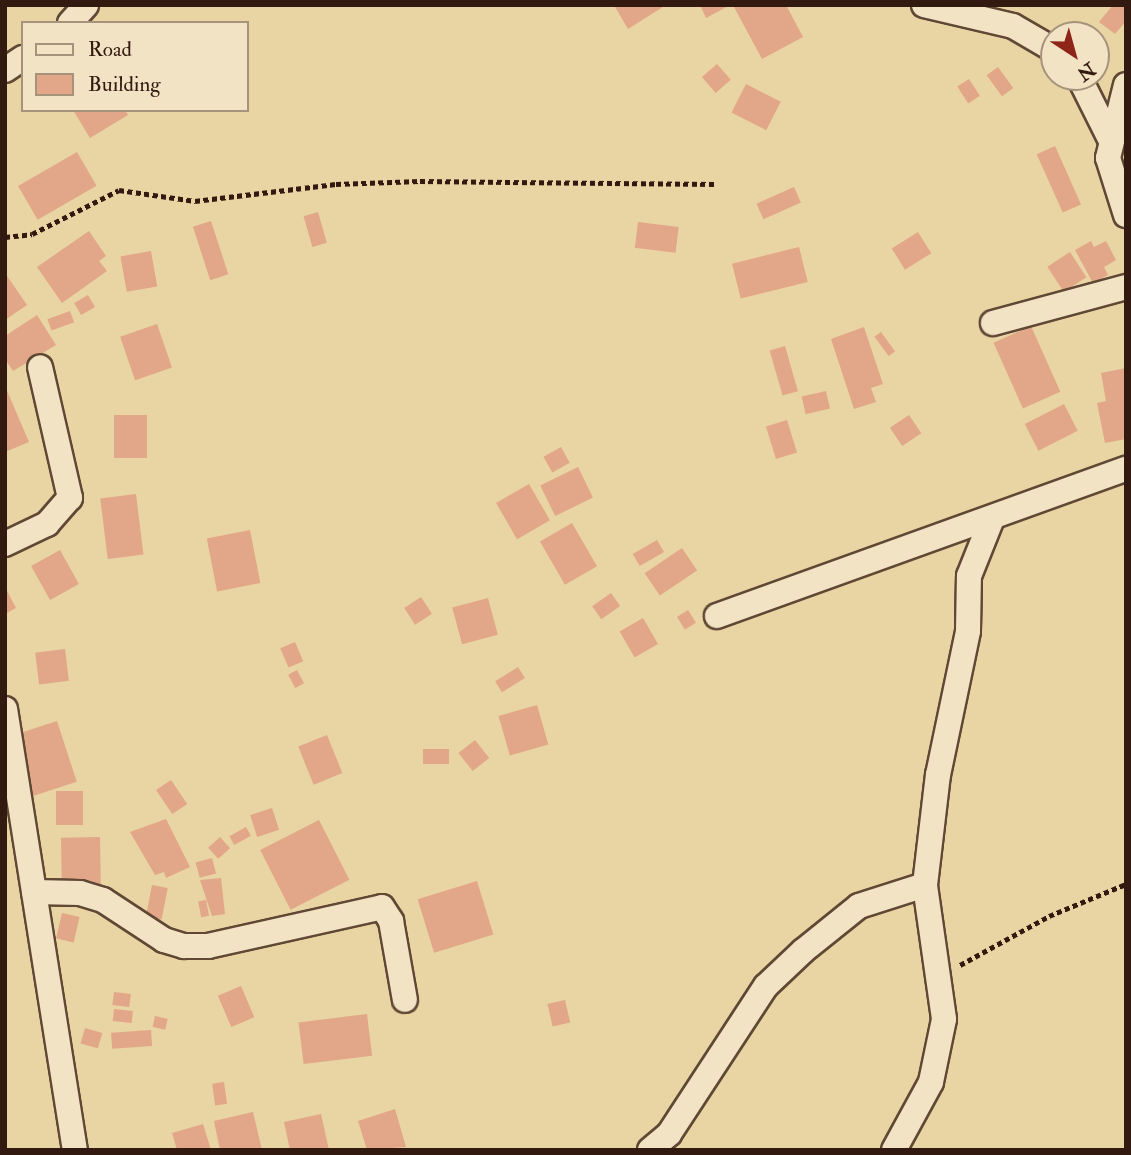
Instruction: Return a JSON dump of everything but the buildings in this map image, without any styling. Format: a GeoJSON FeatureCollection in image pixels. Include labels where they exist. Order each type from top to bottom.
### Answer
{"type":"FeatureCollection","features":[{"type":"Feature","properties":{"kind":"street"},"geometry":{"type":"LineString","coordinates":[[72,21],[86,5]]}},
{"type":"Feature","properties":{"kind":"street"},"geometry":{"type":"LineString","coordinates":[[925,5],[1013,26],[1040,42]]}},
{"type":"Feature","properties":{"kind":"street"},"geometry":{"type":"LineString","coordinates":[[5,70],[21,59]]}},
{"type":"Feature","properties":{"kind":"street"},"geometry":{"type":"LineString","coordinates":[[1126,85],[1108,159],[1126,215]]}},
{"type":"Feature","properties":{"kind":"street"},"geometry":{"type":"LineString","coordinates":[[1086,91],[1111,141]]}},
{"type":"Feature","properties":{"kind":"street"},"geometry":{"type":"LineString","coordinates":[[993,323],[1126,287]]}},
{"type":"Feature","properties":{"kind":"street"},"geometry":{"type":"LineString","coordinates":[[5,544],[47,524],[70,498],[40,367]]}},
{"type":"Feature","properties":{"kind":"street"},"geometry":{"type":"LineString","coordinates":[[718,616],[991,521],[1126,470]]}},
{"type":"Feature","properties":{"kind":"street"},"geometry":{"type":"LineString","coordinates":[[894,1150],[931,1082],[944,1019],[942,974],[925,885],[938,775],[968,631],[969,576],[991,521]]}},
{"type":"Feature","properties":{"kind":"street"},"geometry":{"type":"LineString","coordinates":[[5,709],[11,790],[34,892],[75,1150]]}},
{"type":"Feature","properties":{"kind":"street"},"geometry":{"type":"LineString","coordinates":[[650,1150],[668,1134],[766,986],[859,906],[925,885]]}},
{"type":"Feature","properties":{"kind":"street"},"geometry":{"type":"LineString","coordinates":[[34,892],[80,893],[103,900],[164,940],[184,946],[208,946],[382,907],[391,921],[405,1000]]}},
{"type":"Feature","properties":{"kind":"path"},"geometry":{"type":"LineString","coordinates":[[5,237],[32,234],[119,190],[195,201],[408,181],[541,178],[715,184]]}},
{"type":"Feature","properties":{"kind":"path"},"geometry":{"type":"LineString","coordinates":[[942,974],[1049,916],[1126,884]]}}]}
